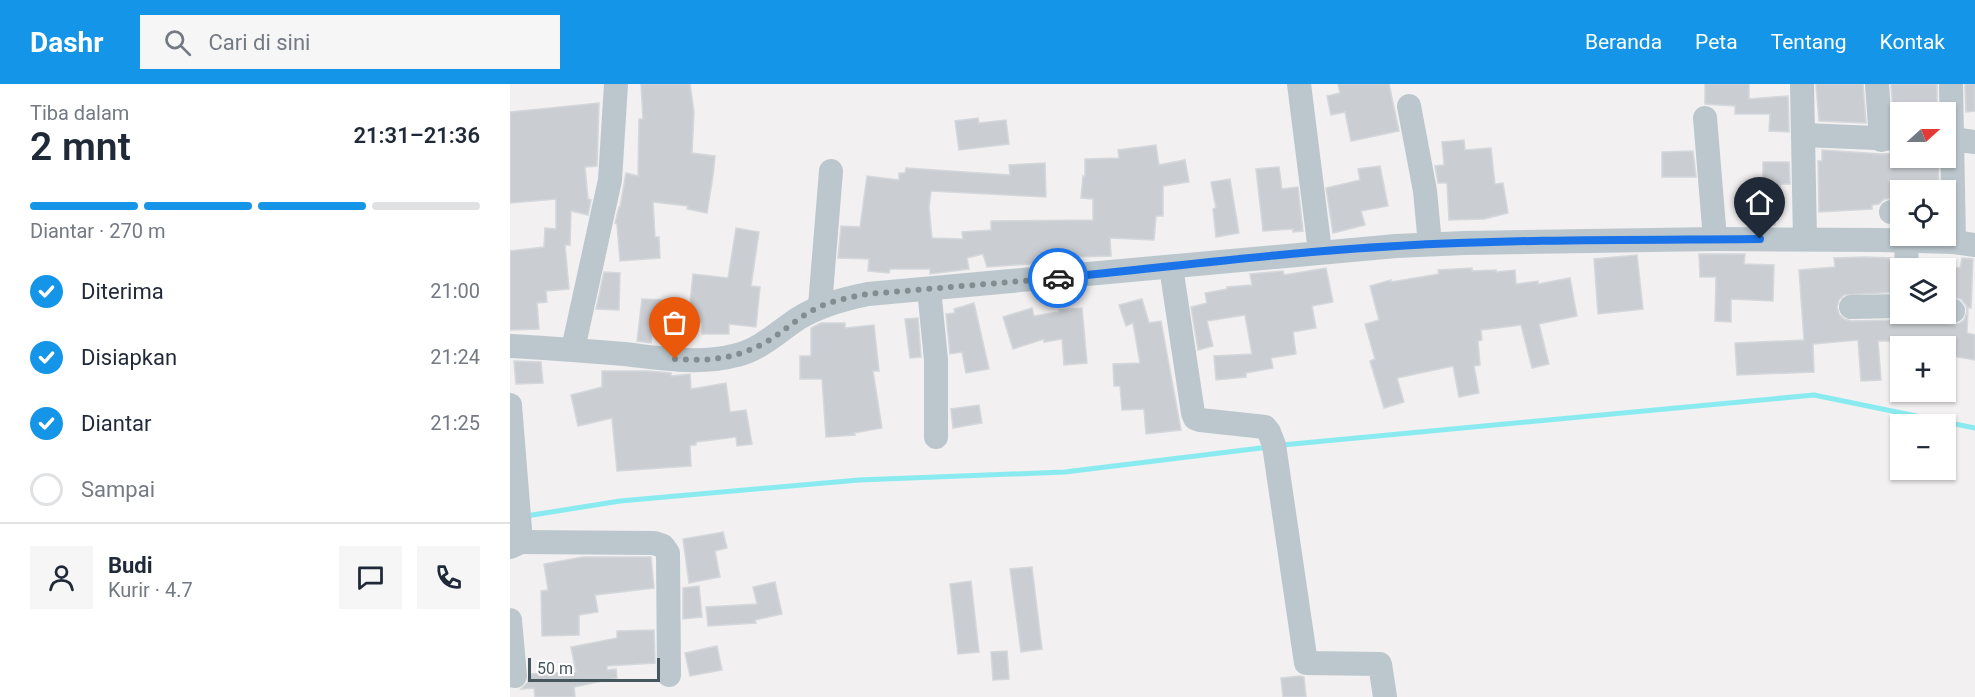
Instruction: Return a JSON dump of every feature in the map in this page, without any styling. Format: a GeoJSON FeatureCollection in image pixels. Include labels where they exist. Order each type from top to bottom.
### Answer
{"type":"FeatureCollection","features":[{"type":"Feature","properties":{"kind":"street"},"geometry":{"type":"LineString","coordinates":[[573,349],[610,180],[616,84]]}},
{"type":"Feature","properties":{"kind":"street"},"geometry":{"type":"LineString","coordinates":[[1299,84],[1320,251]]}},
{"type":"Feature","properties":{"kind":"street"},"geometry":{"type":"LineString","coordinates":[[1802,84],[1805,239]]}},
{"type":"Feature","properties":{"kind":"street"},"geometry":{"type":"LineString","coordinates":[[1877,84],[1890,136]]}},
{"type":"Feature","properties":{"kind":"street"},"geometry":{"type":"LineString","coordinates":[[1950,102],[1951,84]]}},
{"type":"Feature","properties":{"kind":"street"},"geometry":{"type":"LineString","coordinates":[[1409,106],[1425,191],[1430,244]]}},
{"type":"Feature","properties":{"kind":"street"},"geometry":{"type":"LineString","coordinates":[[1705,118],[1715,239]]}},
{"type":"Feature","properties":{"kind":"street"},"geometry":{"type":"LineString","coordinates":[[1804,135],[1890,140]]}},
{"type":"Feature","properties":{"kind":"street"},"geometry":{"type":"LineString","coordinates":[[1956,139],[1975,142]]}},
{"type":"Feature","properties":{"kind":"street"},"geometry":{"type":"LineString","coordinates":[[1952,168],[1958,214],[1965,244]]}},
{"type":"Feature","properties":{"kind":"street"},"geometry":{"type":"LineString","coordinates":[[820,306],[831,171]]}},
{"type":"Feature","properties":{"kind":"street"},"geometry":{"type":"LineString","coordinates":[[510,346],[573,349],[695,361],[717,359],[740,355],[761,345],[797,319],[820,306],[868,294],[1171,267],[1320,251],[1430,244],[1715,239],[1890,241]]}},
{"type":"Feature","properties":{"kind":"street"},"geometry":{"type":"LineString","coordinates":[[1171,267],[1192,413],[1200,420],[1265,427],[1269,432],[1276,457],[1306,663],[1380,664],[1385,697]]}},
{"type":"Feature","properties":{"kind":"street"},"geometry":{"type":"LineString","coordinates":[[928,289],[936,360],[936,437]]}},
{"type":"Feature","properties":{"kind":"street"},"geometry":{"type":"LineString","coordinates":[[1851,307],[1890,306]]}},
{"type":"Feature","properties":{"kind":"street"},"geometry":{"type":"LineString","coordinates":[[510,405],[517,533],[654,543],[663,546],[668,553],[669,675]]}},
{"type":"Feature","properties":{"kind":"street"},"geometry":{"type":"LineString","coordinates":[[510,620],[515,676]]}},
{"type":"Feature","properties":{"kind":"building"},"geometry":{"type":"Polygon","coordinates":[[[641,84],[690,84],[694,112],[692,153],[715,156],[713,176],[707,213],[687,209],[688,206],[653,202],[655,237],[659,237],[660,258],[620,261],[617,224],[615,223],[626,173],[638,176],[639,119],[643,119],[641,84]]]}},
{"type":"Feature","properties":{"kind":"building"},"geometry":{"type":"Polygon","coordinates":[[[1338,84],[1389,84],[1399,131],[1351,141],[1345,112],[1331,115],[1327,96],[1340,93],[1338,84]]]}},
{"type":"Feature","properties":{"kind":"building"},"geometry":{"type":"Polygon","coordinates":[[[1705,84],[1749,84],[1749,99],[1788,96],[1789,132],[1769,131],[1770,114],[1735,114],[1735,106],[1705,104],[1705,84]]]}},
{"type":"Feature","properties":{"kind":"building"},"geometry":{"type":"Polygon","coordinates":[[[1816,84],[1863,84],[1866,123],[1819,121],[1816,84]]]}},
{"type":"Feature","properties":{"kind":"building"},"geometry":{"type":"Polygon","coordinates":[[[1891,84],[1937,84],[1937,102],[1892,102],[1891,84]]]}},
{"type":"Feature","properties":{"kind":"building"},"geometry":{"type":"Polygon","coordinates":[[[1965,84],[1975,84],[1975,111],[1966,112],[1965,84]]]}},
{"type":"Feature","properties":{"kind":"building"},"geometry":{"type":"Polygon","coordinates":[[[599,103],[597,166],[585,167],[588,199],[591,200],[588,215],[571,211],[570,245],[565,245],[569,289],[546,291],[547,302],[537,303],[539,329],[510,330],[510,251],[544,247],[545,228],[556,229],[556,199],[510,203],[510,112],[599,103]]]}},
{"type":"Feature","properties":{"kind":"building"},"geometry":{"type":"Polygon","coordinates":[[[978,118],[979,123],[1006,120],[1009,144],[959,150],[955,121],[978,118]]]}},
{"type":"Feature","properties":{"kind":"building"},"geometry":{"type":"Polygon","coordinates":[[[1464,140],[1465,150],[1491,148],[1495,184],[1503,183],[1508,213],[1484,219],[1449,220],[1447,183],[1438,183],[1435,166],[1444,165],[1442,142],[1464,140]]]}},
{"type":"Feature","properties":{"kind":"building"},"geometry":{"type":"Polygon","coordinates":[[[1156,145],[1159,165],[1185,160],[1189,182],[1163,186],[1163,216],[1156,216],[1154,240],[1110,238],[1111,256],[1069,257],[1070,261],[987,267],[983,254],[967,258],[969,269],[930,274],[930,269],[890,269],[889,273],[868,271],[869,259],[838,258],[841,226],[860,227],[867,176],[899,180],[899,173],[905,173],[906,168],[1010,175],[1009,165],[1045,163],[1046,197],[931,191],[929,207],[932,238],[963,239],[962,232],[991,230],[991,221],[1093,220],[1093,199],[1081,198],[1085,159],[1119,158],[1118,150],[1156,145]]]}},
{"type":"Feature","properties":{"kind":"building"},"geometry":{"type":"Polygon","coordinates":[[[1822,150],[1890,154],[1890,168],[1938,168],[1939,180],[1890,180],[1890,199],[1872,205],[1872,209],[1819,212],[1818,161],[1822,161],[1822,150]]]}},
{"type":"Feature","properties":{"kind":"building"},"geometry":{"type":"Polygon","coordinates":[[[1693,151],[1696,177],[1662,177],[1662,152],[1693,151]]]}},
{"type":"Feature","properties":{"kind":"building"},"geometry":{"type":"Polygon","coordinates":[[[1763,162],[1789,162],[1790,184],[1780,184],[1781,193],[1763,194],[1763,162]]]}},
{"type":"Feature","properties":{"kind":"building"},"geometry":{"type":"Polygon","coordinates":[[[1380,166],[1388,206],[1361,211],[1365,225],[1333,233],[1326,188],[1360,180],[1358,169],[1380,166]]]}},
{"type":"Feature","properties":{"kind":"building"},"geometry":{"type":"Polygon","coordinates":[[[1279,167],[1282,189],[1298,187],[1303,231],[1293,232],[1293,229],[1263,231],[1256,169],[1279,167]]]}},
{"type":"Feature","properties":{"kind":"building"},"geometry":{"type":"Polygon","coordinates":[[[1230,179],[1239,233],[1216,237],[1213,209],[1216,208],[1211,182],[1230,179]]]}},
{"type":"Feature","properties":{"kind":"building"},"geometry":{"type":"Polygon","coordinates":[[[1776,209],[1775,225],[1760,225],[1759,210],[1776,209]]]}},
{"type":"Feature","properties":{"kind":"building"},"geometry":{"type":"Polygon","coordinates":[[[736,228],[759,232],[751,286],[760,287],[756,327],[729,324],[729,334],[702,334],[702,323],[653,323],[651,343],[637,341],[642,299],[662,300],[661,303],[690,303],[693,274],[728,278],[736,228]]]}},
{"type":"Feature","properties":{"kind":"building"},"geometry":{"type":"Polygon","coordinates":[[[1699,254],[1745,254],[1744,264],[1774,265],[1773,301],[1731,299],[1731,322],[1715,321],[1716,277],[1700,277],[1699,254]]]}},
{"type":"Feature","properties":{"kind":"building"},"geometry":{"type":"Polygon","coordinates":[[[1637,255],[1643,309],[1598,314],[1594,259],[1637,255]]]}},
{"type":"Feature","properties":{"kind":"building"},"geometry":{"type":"Polygon","coordinates":[[[1865,257],[1892,258],[1890,258],[1890,292],[1844,295],[1837,307],[1844,319],[1851,321],[1890,320],[1890,324],[1951,325],[1964,320],[1967,312],[1966,305],[1961,299],[1956,298],[1956,267],[1960,268],[1962,258],[1973,259],[1971,308],[1968,307],[1967,333],[1975,335],[1975,360],[1956,357],[1956,336],[1890,336],[1890,341],[1878,341],[1881,380],[1861,381],[1858,340],[1813,344],[1814,372],[1737,375],[1735,343],[1804,340],[1799,270],[1835,267],[1834,258],[1865,257]]]}},
{"type":"Feature","properties":{"kind":"building"},"geometry":{"type":"Polygon","coordinates":[[[1326,268],[1333,302],[1312,306],[1316,328],[1293,332],[1296,354],[1271,358],[1273,368],[1246,373],[1246,377],[1216,380],[1214,356],[1252,354],[1245,315],[1207,321],[1213,346],[1198,350],[1191,307],[1207,303],[1205,293],[1227,289],[1227,287],[1252,285],[1250,274],[1283,271],[1284,275],[1326,268]]]}},
{"type":"Feature","properties":{"kind":"building"},"geometry":{"type":"Polygon","coordinates":[[[1472,268],[1472,271],[1515,270],[1516,284],[1538,281],[1538,284],[1570,278],[1577,316],[1539,324],[1549,364],[1532,368],[1521,325],[1481,330],[1482,340],[1478,341],[1480,365],[1474,366],[1479,393],[1459,397],[1453,366],[1397,378],[1404,402],[1384,408],[1370,361],[1375,359],[1365,324],[1379,320],[1370,286],[1391,280],[1391,282],[1439,274],[1438,270],[1472,268]]]}},
{"type":"Feature","properties":{"kind":"building"},"geometry":{"type":"Polygon","coordinates":[[[604,272],[620,273],[619,310],[596,309],[604,272]]]}},
{"type":"Feature","properties":{"kind":"building"},"geometry":{"type":"Polygon","coordinates":[[[1142,299],[1149,323],[1161,321],[1181,430],[1146,434],[1144,409],[1122,410],[1120,386],[1114,386],[1113,364],[1140,363],[1133,323],[1126,326],[1119,305],[1142,299]]]}},
{"type":"Feature","properties":{"kind":"building"},"geometry":{"type":"Polygon","coordinates":[[[974,303],[989,369],[966,373],[962,352],[950,354],[946,314],[955,313],[954,309],[974,303]]]}},
{"type":"Feature","properties":{"kind":"building"},"geometry":{"type":"Polygon","coordinates":[[[1032,308],[1034,316],[1059,312],[1059,310],[1082,308],[1087,363],[1064,365],[1062,339],[1044,342],[1044,339],[1013,349],[1003,317],[1032,308]]]}},
{"type":"Feature","properties":{"kind":"building"},"geometry":{"type":"Polygon","coordinates":[[[918,318],[921,357],[910,358],[905,319],[918,318]]]}},
{"type":"Feature","properties":{"kind":"building"},"geometry":{"type":"Polygon","coordinates":[[[821,323],[845,323],[845,328],[874,325],[879,371],[873,371],[882,428],[854,433],[855,435],[826,437],[822,379],[800,379],[800,356],[811,356],[811,328],[821,323]]]}},
{"type":"Feature","properties":{"kind":"building"},"geometry":{"type":"Polygon","coordinates":[[[514,361],[541,362],[543,383],[516,384],[514,361]]]}},
{"type":"Feature","properties":{"kind":"building"},"geometry":{"type":"Polygon","coordinates":[[[602,371],[648,371],[671,373],[671,376],[690,374],[691,389],[726,383],[730,412],[746,410],[752,444],[737,446],[736,437],[696,442],[696,445],[690,445],[691,466],[617,471],[612,418],[578,426],[571,395],[602,387],[602,371]]]}},
{"type":"Feature","properties":{"kind":"building"},"geometry":{"type":"Polygon","coordinates":[[[979,405],[982,423],[953,428],[951,409],[979,405]]]}},
{"type":"Feature","properties":{"kind":"building"},"geometry":{"type":"Polygon","coordinates":[[[723,532],[727,548],[715,551],[720,577],[689,583],[683,539],[723,532]]]}},
{"type":"Feature","properties":{"kind":"building"},"geometry":{"type":"Polygon","coordinates":[[[583,557],[651,557],[654,588],[595,595],[598,612],[579,615],[579,635],[542,636],[541,591],[548,590],[544,564],[583,557]]]}},
{"type":"Feature","properties":{"kind":"building"},"geometry":{"type":"Polygon","coordinates":[[[1032,567],[1042,649],[1021,652],[1010,569],[1032,567]]]}},
{"type":"Feature","properties":{"kind":"building"},"geometry":{"type":"Polygon","coordinates":[[[971,581],[979,652],[958,654],[950,584],[971,581]]]}},
{"type":"Feature","properties":{"kind":"building"},"geometry":{"type":"Polygon","coordinates":[[[775,582],[782,614],[755,620],[756,623],[708,626],[706,607],[757,604],[753,587],[775,582]]]}},
{"type":"Feature","properties":{"kind":"building"},"geometry":{"type":"Polygon","coordinates":[[[699,586],[702,617],[683,619],[683,588],[699,586]]]}},
{"type":"Feature","properties":{"kind":"building"},"geometry":{"type":"Polygon","coordinates":[[[654,630],[655,663],[607,666],[607,670],[616,669],[617,678],[574,687],[575,697],[535,697],[534,688],[521,689],[528,682],[529,674],[576,672],[571,647],[617,638],[617,631],[654,630]]]}},
{"type":"Feature","properties":{"kind":"building"},"geometry":{"type":"Polygon","coordinates":[[[717,646],[722,670],[690,676],[685,653],[717,646]]]}},
{"type":"Feature","properties":{"kind":"building"},"geometry":{"type":"Polygon","coordinates":[[[1007,651],[1009,679],[993,680],[991,652],[1007,651]]]}},
{"type":"Feature","properties":{"kind":"building"},"geometry":{"type":"Polygon","coordinates":[[[1304,677],[1306,697],[1283,697],[1281,678],[1304,677]]]}},
{"type":"Feature","properties":{"kind":"waterway"},"geometry":{"type":"LineString","coordinates":[[1282,445],[1814,395],[1975,428]]}},
{"type":"Feature","properties":{"kind":"waterway"},"geometry":{"type":"LineString","coordinates":[[526,516],[620,501],[859,480],[1065,472],[1269,447]]}},
{"type":"Feature","properties":{"kind":"way so far"},"geometry":{"type":"LineString","coordinates":[[675,359],[695,361],[740,355],[761,345],[797,319],[820,306],[849,298],[868,294],[1058,278]]}},
{"type":"Feature","properties":{"kind":"route"},"geometry":{"type":"LineString","coordinates":[[1058,278],[1320,251],[1396,246],[1760,239]]}}]}
